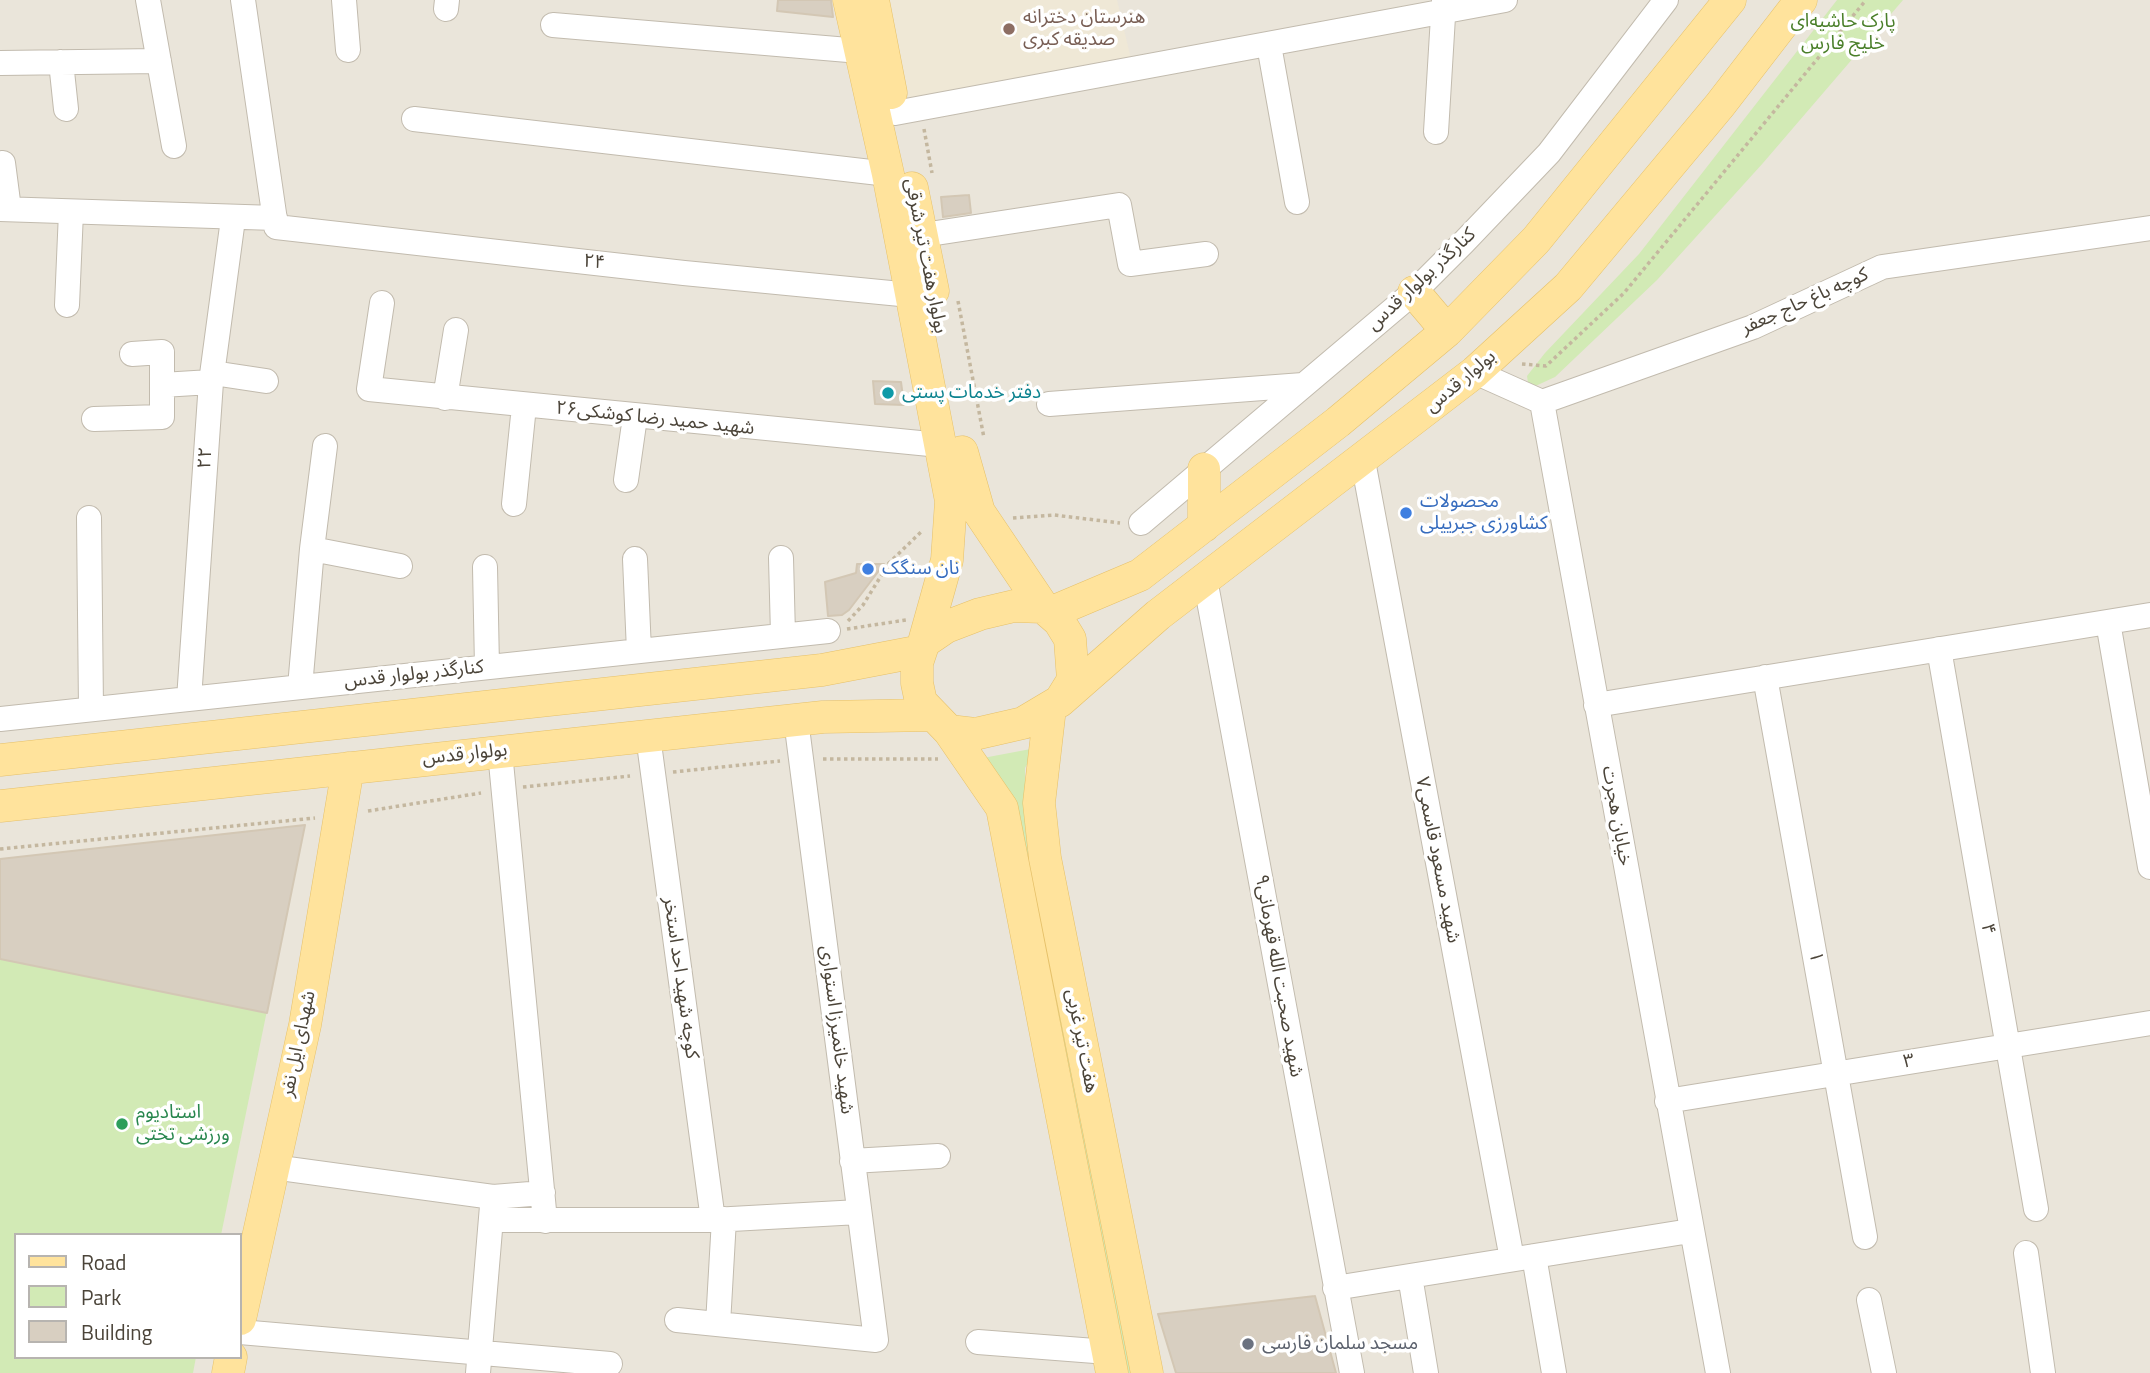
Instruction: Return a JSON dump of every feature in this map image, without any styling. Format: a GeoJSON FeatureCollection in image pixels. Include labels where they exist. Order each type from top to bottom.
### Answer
{"type":"FeatureCollection","features":[{"type":"Feature","properties":{"kind":"main road","name":"بولوار هفت تیر شرقی"},"geometry":{"type":"LineString","coordinates":[[849,0],[888,174],[940,445],[978,510]]}},
{"type":"Feature","properties":{"kind":"main road","name":"بولوار هفت تیر شرقی"},"geometry":{"type":"LineString","coordinates":[[873,0],[907,110],[923,235],[966,476],[978,510]]}},
{"type":"Feature","properties":{"kind":"main road"},"geometry":{"type":"LineString","coordinates":[[0,760],[822,670],[926,637],[980,614],[1014,606],[1046,610],[1140,575],[1447,331],[1536,240],[1730,0]]}},
{"type":"Feature","properties":{"kind":"main road","name":"بولوار قدس"},"geometry":{"type":"LineString","coordinates":[[1055,704],[1158,615],[1363,461],[1480,368],[1568,287],[1720,104],[1801,0]]}},
{"type":"Feature","properties":{"kind":"main road"},"geometry":{"type":"LineString","coordinates":[[1414,292],[1447,331]]}},
{"type":"Feature","properties":{"kind":"main road"},"geometry":{"type":"LineString","coordinates":[[1204,469],[1204,526]]}},
{"type":"Feature","properties":{"kind":"main road"},"geometry":{"type":"LineString","coordinates":[[978,510],[1046,610],[1070,639],[1074,661],[1073,680],[1055,704],[1023,723],[975,734],[940,723],[921,702],[916,683],[947,560],[978,510]]}},
{"type":"Feature","properties":{"kind":"main road"},"geometry":{"type":"LineString","coordinates":[[1140,575],[1136,587],[1139,602],[1158,615]]}},
{"type":"Feature","properties":{"kind":"main road"},"geometry":{"type":"LineString","coordinates":[[810,719],[845,707],[850,695],[847,684],[839,676],[822,670]]}},
{"type":"Feature","properties":{"kind":"main road","name":"هفت تیر غربی"},"geometry":{"type":"LineString","coordinates":[[1055,704],[1039,803],[1045,858],[1147,1373]]}},
{"type":"Feature","properties":{"kind":"main road","name":"بولوار قدس"},"geometry":{"type":"LineString","coordinates":[[0,806],[810,719],[940,723]]}},
{"type":"Feature","properties":{"kind":"main road","name":"هفت تیر غربی"},"geometry":{"type":"LineString","coordinates":[[940,723],[1002,808],[1110,1363]]}},
{"type":"Feature","properties":{"kind":"main road","name":"شهدای ایل نفر"},"geometry":{"type":"LineString","coordinates":[[242,1310],[305,1025],[348,768]]}},
{"type":"Feature","properties":{"kind":"street"},"geometry":{"type":"LineString","coordinates":[[148,0],[174,146]]}},
{"type":"Feature","properties":{"kind":"street"},"geometry":{"type":"LineString","coordinates":[[243,0],[276,223]]}},
{"type":"Feature","properties":{"kind":"street"},"geometry":{"type":"LineString","coordinates":[[344,0],[348,50]]}},
{"type":"Feature","properties":{"kind":"street"},"geometry":{"type":"LineString","coordinates":[[907,110],[1269,45],[1443,6],[1505,0]]}},
{"type":"Feature","properties":{"kind":"street","name":"کنارگذر بولوار قدس"},"geometry":{"type":"LineString","coordinates":[[1141,523],[1414,292],[1549,153],[1666,0]]}},
{"type":"Feature","properties":{"kind":"street"},"geometry":{"type":"LineString","coordinates":[[1436,132],[1443,6]]}},
{"type":"Feature","properties":{"kind":"street"},"geometry":{"type":"LineString","coordinates":[[553,25],[860,51]]}},
{"type":"Feature","properties":{"kind":"street"},"geometry":{"type":"LineString","coordinates":[[1269,45],[1297,202]]}},
{"type":"Feature","properties":{"kind":"street"},"geometry":{"type":"LineString","coordinates":[[0,63],[159,61]]}},
{"type":"Feature","properties":{"kind":"street"},"geometry":{"type":"LineString","coordinates":[[61,62],[66,109]]}},
{"type":"Feature","properties":{"kind":"street"},"geometry":{"type":"LineString","coordinates":[[414,119],[888,174]]}},
{"type":"Feature","properties":{"kind":"street"},"geometry":{"type":"LineString","coordinates":[[3,163],[5,209]]}},
{"type":"Feature","properties":{"kind":"street"},"geometry":{"type":"LineString","coordinates":[[923,235],[1119,205],[1130,264],[1206,254]]}},
{"type":"Feature","properties":{"kind":"street","name":"۲۴"},"geometry":{"type":"LineString","coordinates":[[5,209],[276,223],[684,274],[912,295]]}},
{"type":"Feature","properties":{"kind":"street"},"geometry":{"type":"LineString","coordinates":[[68,305],[71,212]]}},
{"type":"Feature","properties":{"kind":"street","name":"۲۲"},"geometry":{"type":"LineString","coordinates":[[189,699],[212,377],[233,219]]}},
{"type":"Feature","properties":{"kind":"street","name":"کوچه باغ حاج جعفر"},"geometry":{"type":"LineString","coordinates":[[1542,402],[1753,327],[1882,267],[2150,228]]}},
{"type":"Feature","properties":{"kind":"street","name":"شهید حمید رضا کوشکی۲۶"},"geometry":{"type":"LineString","coordinates":[[382,303],[369,389],[940,445]]}},
{"type":"Feature","properties":{"kind":"street"},"geometry":{"type":"LineString","coordinates":[[445,398],[456,330]]}},
{"type":"Feature","properties":{"kind":"street"},"geometry":{"type":"LineString","coordinates":[[94,419],[162,417],[162,352],[132,354]]}},
{"type":"Feature","properties":{"kind":"street"},"geometry":{"type":"LineString","coordinates":[[1480,368],[1542,402]]}},
{"type":"Feature","properties":{"kind":"street"},"geometry":{"type":"LineString","coordinates":[[162,385],[212,377],[266,381]]}},
{"type":"Feature","properties":{"kind":"street"},"geometry":{"type":"LineString","coordinates":[[1049,404],[1303,385]]}},
{"type":"Feature","properties":{"kind":"street","name":"خیابان هجرت"},"geometry":{"type":"LineString","coordinates":[[1542,402],[1690,1231],[1718,1373]]}},
{"type":"Feature","properties":{"kind":"street"},"geometry":{"type":"LineString","coordinates":[[514,504],[524,406]]}},
{"type":"Feature","properties":{"kind":"street"},"geometry":{"type":"LineString","coordinates":[[626,480],[635,417]]}},
{"type":"Feature","properties":{"kind":"street"},"geometry":{"type":"LineString","coordinates":[[300,687],[312,549],[325,446]]}},
{"type":"Feature","properties":{"kind":"street","name":"شهید مسعود قاسمی۷"},"geometry":{"type":"LineString","coordinates":[[1363,461],[1523,1258],[1554,1373]]}},
{"type":"Feature","properties":{"kind":"street"},"geometry":{"type":"LineString","coordinates":[[89,518],[90,709]]}},
{"type":"Feature","properties":{"kind":"street"},"geometry":{"type":"LineString","coordinates":[[312,549],[400,566]]}},
{"type":"Feature","properties":{"kind":"street"},"geometry":{"type":"LineString","coordinates":[[780,558],[783,635]]}},
{"type":"Feature","properties":{"kind":"street"},"geometry":{"type":"LineString","coordinates":[[635,559],[639,651]]}},
{"type":"Feature","properties":{"kind":"street"},"geometry":{"type":"LineString","coordinates":[[485,567],[487,667]]}},
{"type":"Feature","properties":{"kind":"street","name":"شهید صحبت الله قهرمانی۹"},"geometry":{"type":"LineString","coordinates":[[1205,579],[1352,1373]]}},
{"type":"Feature","properties":{"kind":"street"},"geometry":{"type":"LineString","coordinates":[[1596,705],[2150,615]]}},
{"type":"Feature","properties":{"kind":"street"},"geometry":{"type":"LineString","coordinates":[[2108,622],[2150,867]]}},
{"type":"Feature","properties":{"kind":"street","name":"کنارگذر بولوار قدس"},"geometry":{"type":"LineString","coordinates":[[0,719],[828,631]]}},
{"type":"Feature","properties":{"kind":"street"},"geometry":{"type":"LineString","coordinates":[[699,644],[743,678]]}},
{"type":"Feature","properties":{"kind":"street","name":"۴"},"geometry":{"type":"LineString","coordinates":[[1939,649],[2036,1209]]}},
{"type":"Feature","properties":{"kind":"street","name":"۱"},"geometry":{"type":"LineString","coordinates":[[1765,677],[1865,1237]]}},
{"type":"Feature","properties":{"kind":"street"},"geometry":{"type":"LineString","coordinates":[[30,715],[33,757]]}},
{"type":"Feature","properties":{"kind":"street","name":"شهید خانمیرزا استواری"},"geometry":{"type":"LineString","coordinates":[[718,1324],[876,1340],[852,1161],[810,719]]}},
{"type":"Feature","properties":{"kind":"street","name":"کوچه شهید احد استخر"},"geometry":{"type":"LineString","coordinates":[[648,736],[719,1219],[718,1324]]}},
{"type":"Feature","properties":{"kind":"street"},"geometry":{"type":"LineString","coordinates":[[500,752],[545,1221]]}},
{"type":"Feature","properties":{"kind":"street","name":"۳"},"geometry":{"type":"LineString","coordinates":[[1667,1101],[2150,1023]]}},
{"type":"Feature","properties":{"kind":"street"},"geometry":{"type":"LineString","coordinates":[[852,1161],[938,1156]]}},
{"type":"Feature","properties":{"kind":"street"},"geometry":{"type":"LineString","coordinates":[[273,1167],[545,1221],[719,1219],[859,1212]]}},
{"type":"Feature","properties":{"kind":"street"},"geometry":{"type":"LineString","coordinates":[[492,1209],[543,1193]]}},
{"type":"Feature","properties":{"kind":"street"},"geometry":{"type":"LineString","coordinates":[[479,1363],[492,1209]]}},
{"type":"Feature","properties":{"kind":"street"},"geometry":{"type":"LineString","coordinates":[[1335,1288],[1690,1231]]}},
{"type":"Feature","properties":{"kind":"street"},"geometry":{"type":"LineString","coordinates":[[2026,1253],[2043,1373]]}},
{"type":"Feature","properties":{"kind":"street"},"geometry":{"type":"LineString","coordinates":[[1410,1276],[1426,1373]]}},
{"type":"Feature","properties":{"kind":"street"},"geometry":{"type":"LineString","coordinates":[[1869,1300],[1884,1373]]}},
{"type":"Feature","properties":{"kind":"street"},"geometry":{"type":"LineString","coordinates":[[677,1320],[718,1324]]}},
{"type":"Feature","properties":{"kind":"street"},"geometry":{"type":"LineString","coordinates":[[242,1332],[479,1363],[610,1364]]}},
{"type":"Feature","properties":{"kind":"street"},"geometry":{"type":"LineString","coordinates":[[978,1342],[1110,1363]]}},
{"type":"Feature","properties":{"kind":"path"},"geometry":{"type":"LineString","coordinates":[[1480,368],[1546,366],[1588,329],[1624,293],[1866,0]]}},
{"type":"Feature","properties":{"kind":"path"},"geometry":{"type":"LineString","coordinates":[[907,110],[934,184]]}},
{"type":"Feature","properties":{"kind":"path"},"geometry":{"type":"LineString","coordinates":[[957,299],[986,447]]}},
{"type":"Feature","properties":{"kind":"path"},"geometry":{"type":"LineString","coordinates":[[978,510],[1054,515],[1133,525],[1141,523]]}},
{"type":"Feature","properties":{"kind":"path"},"geometry":{"type":"LineString","coordinates":[[828,631],[847,622],[855,614],[889,563],[928,526]]}},
{"type":"Feature","properties":{"kind":"path"},"geometry":{"type":"LineString","coordinates":[[828,631],[926,637]]}},
{"type":"Feature","properties":{"kind":"shaded area"},"geometry":{"type":"Polygon","coordinates":[[[0,0],[2150,0],[2150,1373],[0,1373],[0,0]]]}},
{"type":"Feature","properties":{"kind":"shaded area","name":"هنرستان دخترانه صدیقه کبری"},"geometry":{"type":"Polygon","coordinates":[[[889,0],[1117,0],[1131,59],[909,101],[889,0]]]}},
{"type":"Feature","properties":{"kind":"green space","name":"پارک حاشیه‌ای خلیج فارس"},"geometry":{"type":"Polygon","coordinates":[[[1837,0],[1903,0],[1763,163],[1657,280],[1555,377],[1529,389],[1527,376],[1545,353],[1639,254],[1837,0]]]}},
{"type":"Feature","properties":{"kind":"green space"},"geometry":{"type":"Polygon","coordinates":[[[1036,748],[1025,768],[1025,789],[1134,1373],[1124,1373],[983,758],[1036,748]]]}},
{"type":"Feature","properties":{"kind":"green space","name":"استادیوم ورزشی تختی"},"geometry":{"type":"Polygon","coordinates":[[[305,825],[221,1233],[14,1233],[14,1359],[196,1359],[193,1373],[0,1373],[0,859],[305,825]]]}},
{"type":"Feature","properties":{"kind":"building"},"geometry":{"type":"Polygon","coordinates":[[[778,0],[831,0],[833,17],[777,11],[778,0]]]}},
{"type":"Feature","properties":{"kind":"building"},"geometry":{"type":"Polygon","coordinates":[[[969,195],[971,213],[943,217],[941,197],[969,195]]]}},
{"type":"Feature","properties":{"kind":"building","name":"دفتر خدمات پستی"},"geometry":{"type":"Polygon","coordinates":[[[873,381],[901,382],[904,405],[875,404],[873,381]]]}},
{"type":"Feature","properties":{"kind":"building"},"geometry":{"type":"Polygon","coordinates":[[[857,564],[884,564],[849,610],[842,615],[828,616],[825,582],[856,573],[857,564]]]}},
{"type":"Feature","properties":{"kind":"building"},"geometry":{"type":"Polygon","coordinates":[[[305,825],[267,1013],[0,959],[0,859],[305,825]]]}},
{"type":"Feature","properties":{"kind":"building","name":"مسجد سلمان فارسی"},"geometry":{"type":"Polygon","coordinates":[[[1315,1296],[1336,1373],[1176,1373],[1158,1314],[1315,1296]]]}},
{"type":"Feature","properties":{"kind":"place","name":"هنرستان دخترانه صدیقه کبری"},"geometry":{"type":"Point","coordinates":[1009,29]}},
{"type":"Feature","properties":{"kind":"place","name":"دفتر خدمات پستی"},"geometry":{"type":"Point","coordinates":[888,393]}},
{"type":"Feature","properties":{"kind":"place","name":"محصولات کشاورزی جبرییلی"},"geometry":{"type":"Point","coordinates":[1406,513]}},
{"type":"Feature","properties":{"kind":"place","name":"نان سنگک"},"geometry":{"type":"Point","coordinates":[868,569]}},
{"type":"Feature","properties":{"kind":"place","name":"استادیوم ورزشی تختی"},"geometry":{"type":"Point","coordinates":[122,1124]}},
{"type":"Feature","properties":{"kind":"place","name":"مسجد سلمان فارسی"},"geometry":{"type":"Point","coordinates":[1248,1344]}}]}
